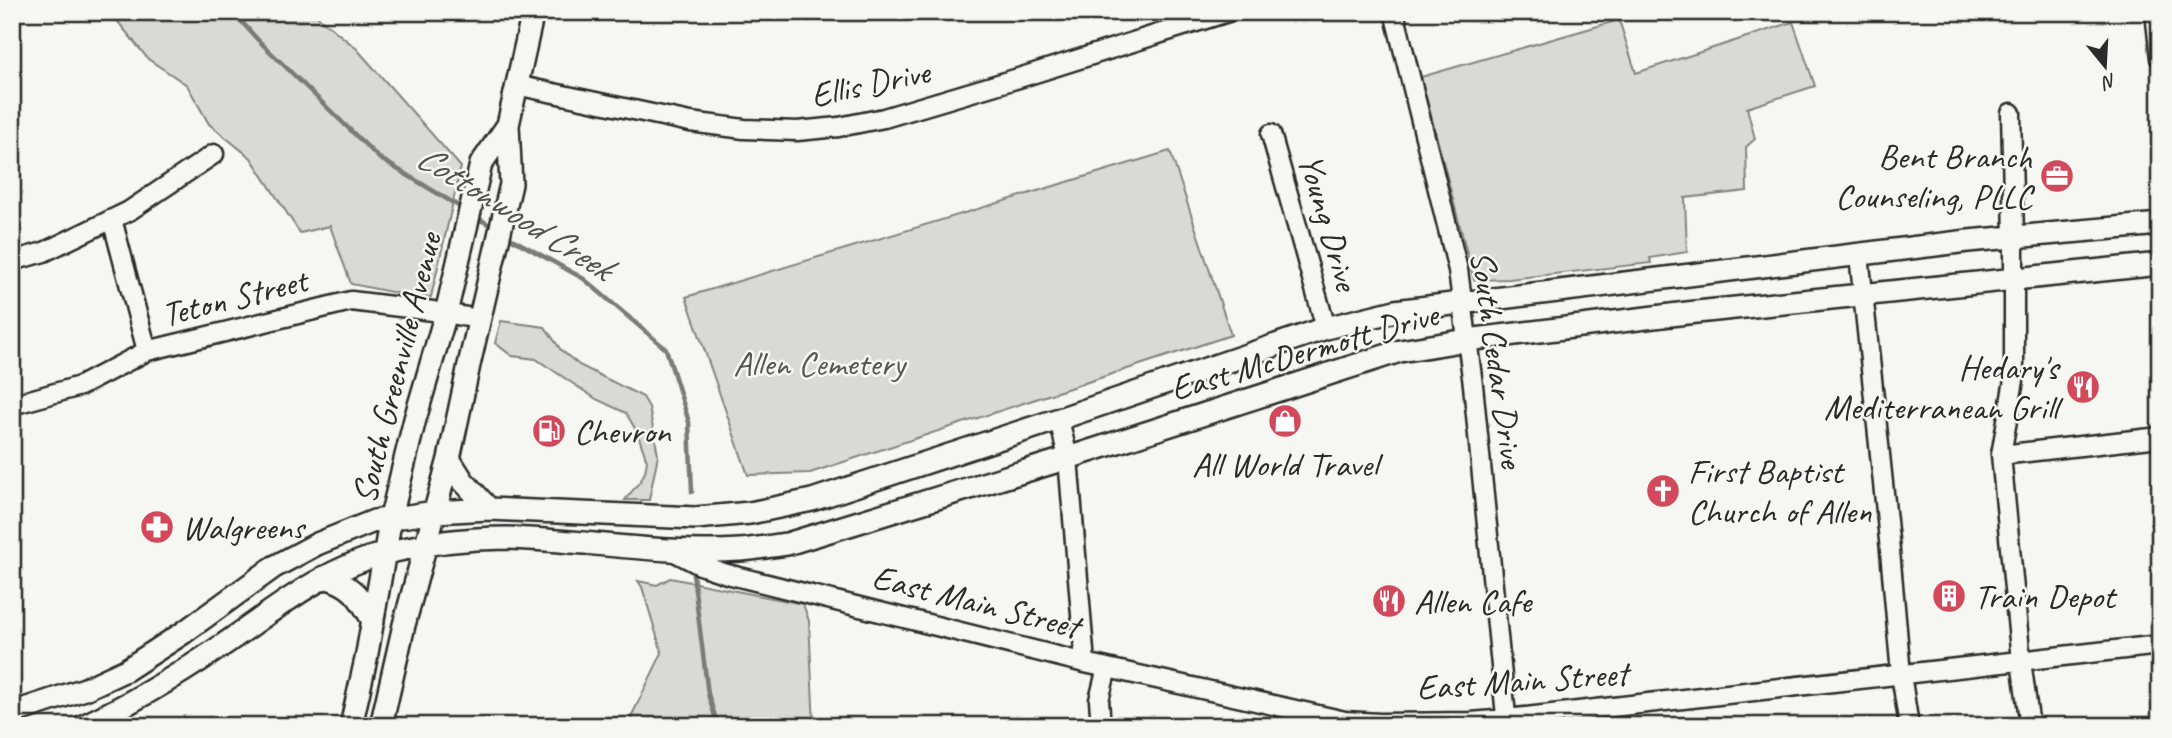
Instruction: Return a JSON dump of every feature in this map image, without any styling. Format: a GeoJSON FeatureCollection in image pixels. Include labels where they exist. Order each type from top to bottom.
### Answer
{"type":"FeatureCollection","features":[{"type":"Feature","properties":{"kind":"main road","name":"South Greenville Avenue"},"geometry":{"type":"LineString","coordinates":[[381,726],[404,625],[449,459],[511,184],[508,125],[533,12]]}},
{"type":"Feature","properties":{"kind":"main road","name":"South Greenville Avenue"},"geometry":{"type":"LineString","coordinates":[[351,726],[391,517],[413,425],[446,313],[481,164],[508,125]]}},
{"type":"Feature","properties":{"kind":"main road","name":"East McDermott Drive"},"geometry":{"type":"LineString","coordinates":[[489,509],[696,518],[750,513],[812,500],[1326,328],[1395,311],[2014,236],[2160,224]]}},
{"type":"Feature","properties":{"kind":"main road","name":"East McDermott Drive"},"geometry":{"type":"LineString","coordinates":[[668,549],[742,550],[788,544],[1068,458],[1389,354],[1467,340],[2160,264]]}},
{"type":"Feature","properties":{"kind":"main road"},"geometry":{"type":"LineString","coordinates":[[449,459],[463,481],[489,509]]}},
{"type":"Feature","properties":{"kind":"main road"},"geometry":{"type":"LineString","coordinates":[[12,713],[85,689],[126,670],[183,633],[274,567],[317,544],[391,517],[489,509]]}},
{"type":"Feature","properties":{"kind":"main road","name":"East Main Street"},"geometry":{"type":"LineString","coordinates":[[83,726],[142,697],[218,649],[287,599],[324,578],[385,554],[427,544],[507,538],[668,549]]}},
{"type":"Feature","properties":{"kind":"main road"},"geometry":{"type":"LineString","coordinates":[[324,578],[336,580],[351,588],[373,621]]}},
{"type":"Feature","properties":{"kind":"main road"},"geometry":{"type":"LineString","coordinates":[[126,670],[142,697]]}},
{"type":"Feature","properties":{"kind":"street","name":"Ellis Drive"},"geometry":{"type":"LineString","coordinates":[[516,85],[690,122],[744,129],[797,131],[839,127],[884,118],[1010,81],[1228,12]]}},
{"type":"Feature","properties":{"kind":"street","name":"South Cedar Drive"},"geometry":{"type":"LineString","coordinates":[[1394,12],[1458,270],[1507,722]]}},
{"type":"Feature","properties":{"kind":"street"},"geometry":{"type":"LineString","coordinates":[[2155,12],[2160,58]]}},
{"type":"Feature","properties":{"kind":"street"},"geometry":{"type":"LineString","coordinates":[[2011,113],[2014,380],[2001,455],[2030,726]]}},
{"type":"Feature","properties":{"kind":"street","name":"Young Drive"},"geometry":{"type":"LineString","coordinates":[[1271,134],[1326,328]]}},
{"type":"Feature","properties":{"kind":"street"},"geometry":{"type":"LineString","coordinates":[[12,261],[44,252],[130,211],[215,154]]}},
{"type":"Feature","properties":{"kind":"street"},"geometry":{"type":"LineString","coordinates":[[112,219],[147,351]]}},
{"type":"Feature","properties":{"kind":"street"},"geometry":{"type":"LineString","coordinates":[[1859,256],[1901,674],[1909,726]]}},
{"type":"Feature","properties":{"kind":"street","name":"Teton Street"},"geometry":{"type":"LineString","coordinates":[[12,405],[80,386],[147,351],[351,301],[480,319]]}},
{"type":"Feature","properties":{"kind":"street"},"geometry":{"type":"LineString","coordinates":[[1059,419],[1068,458],[1085,663]]}},
{"type":"Feature","properties":{"kind":"street"},"geometry":{"type":"LineString","coordinates":[[2001,455],[2160,438]]}},
{"type":"Feature","properties":{"kind":"street","name":"East Main Street"},"geometry":{"type":"LineString","coordinates":[[668,549],[700,565],[727,574],[1085,663],[1345,721],[1507,722],[2160,645]]}},
{"type":"Feature","properties":{"kind":"street"},"geometry":{"type":"LineString","coordinates":[[1101,726],[1099,700],[1107,668]]}},
{"type":"Feature","properties":{"kind":"green space"},"geometry":{"type":"Polygon","coordinates":[[[110,12],[312,12],[356,48],[461,167],[431,297],[411,296],[351,284],[330,226],[300,233],[251,158],[209,124],[187,85],[148,59],[110,12]]]}},
{"type":"Feature","properties":{"kind":"green space"},"geometry":{"type":"Polygon","coordinates":[[[1619,20],[1636,73],[1793,22],[1815,86],[1747,108],[1755,139],[1746,147],[1747,191],[1685,198],[1687,252],[1650,258],[1651,263],[1509,279],[1474,280],[1421,77],[1619,20]]]}},
{"type":"Feature","properties":{"kind":"green space","name":"Allen Cemetery"},"geometry":{"type":"Polygon","coordinates":[[[1170,151],[1231,335],[810,473],[748,475],[686,297],[1170,151]]]}},
{"type":"Feature","properties":{"kind":"green space"},"geometry":{"type":"Polygon","coordinates":[[[501,321],[545,327],[561,350],[579,365],[643,397],[649,407],[658,455],[649,500],[625,500],[641,480],[647,461],[637,432],[626,413],[596,399],[536,359],[512,356],[495,343],[501,321]]]}},
{"type":"Feature","properties":{"kind":"green space"},"geometry":{"type":"Polygon","coordinates":[[[670,578],[803,604],[809,621],[814,726],[634,726],[631,717],[662,653],[638,581],[657,585],[670,578]]]}},
{"type":"Feature","properties":{"kind":"waterway","name":"Cottonwood Creek"},"geometry":{"type":"LineString","coordinates":[[233,12],[257,39],[379,158],[465,210]]}},
{"type":"Feature","properties":{"kind":"waterway","name":"Cottonwood Creek"},"geometry":{"type":"LineString","coordinates":[[475,216],[494,228]]}},
{"type":"Feature","properties":{"kind":"waterway","name":"Cottonwood Creek"},"geometry":{"type":"LineString","coordinates":[[505,235],[584,279],[666,349],[689,422],[692,492]]}},
{"type":"Feature","properties":{"kind":"waterway","name":"Cottonwood Creek"},"geometry":{"type":"LineString","coordinates":[[693,574],[708,694],[718,726]]}},
{"type":"Feature","properties":{"kind":"place","name":"Bent Branch Counseling, PLLC"},"geometry":{"type":"Point","coordinates":[2057,176]}},
{"type":"Feature","properties":{"kind":"place","name":"Hedary's Mediterranean Grill"},"geometry":{"type":"Point","coordinates":[2083,387]}},
{"type":"Feature","properties":{"kind":"place","name":"All World Travel"},"geometry":{"type":"Point","coordinates":[1285,421]}},
{"type":"Feature","properties":{"kind":"place","name":"Chevron"},"geometry":{"type":"Point","coordinates":[549,431]}},
{"type":"Feature","properties":{"kind":"place","name":"First Baptist Church of Allen"},"geometry":{"type":"Point","coordinates":[1663,491]}},
{"type":"Feature","properties":{"kind":"place","name":"Walgreens"},"geometry":{"type":"Point","coordinates":[157,527]}},
{"type":"Feature","properties":{"kind":"place","name":"Train Depot"},"geometry":{"type":"Point","coordinates":[1949,596]}},
{"type":"Feature","properties":{"kind":"place","name":"Allen Cafe"},"geometry":{"type":"Point","coordinates":[1389,601]}}]}
